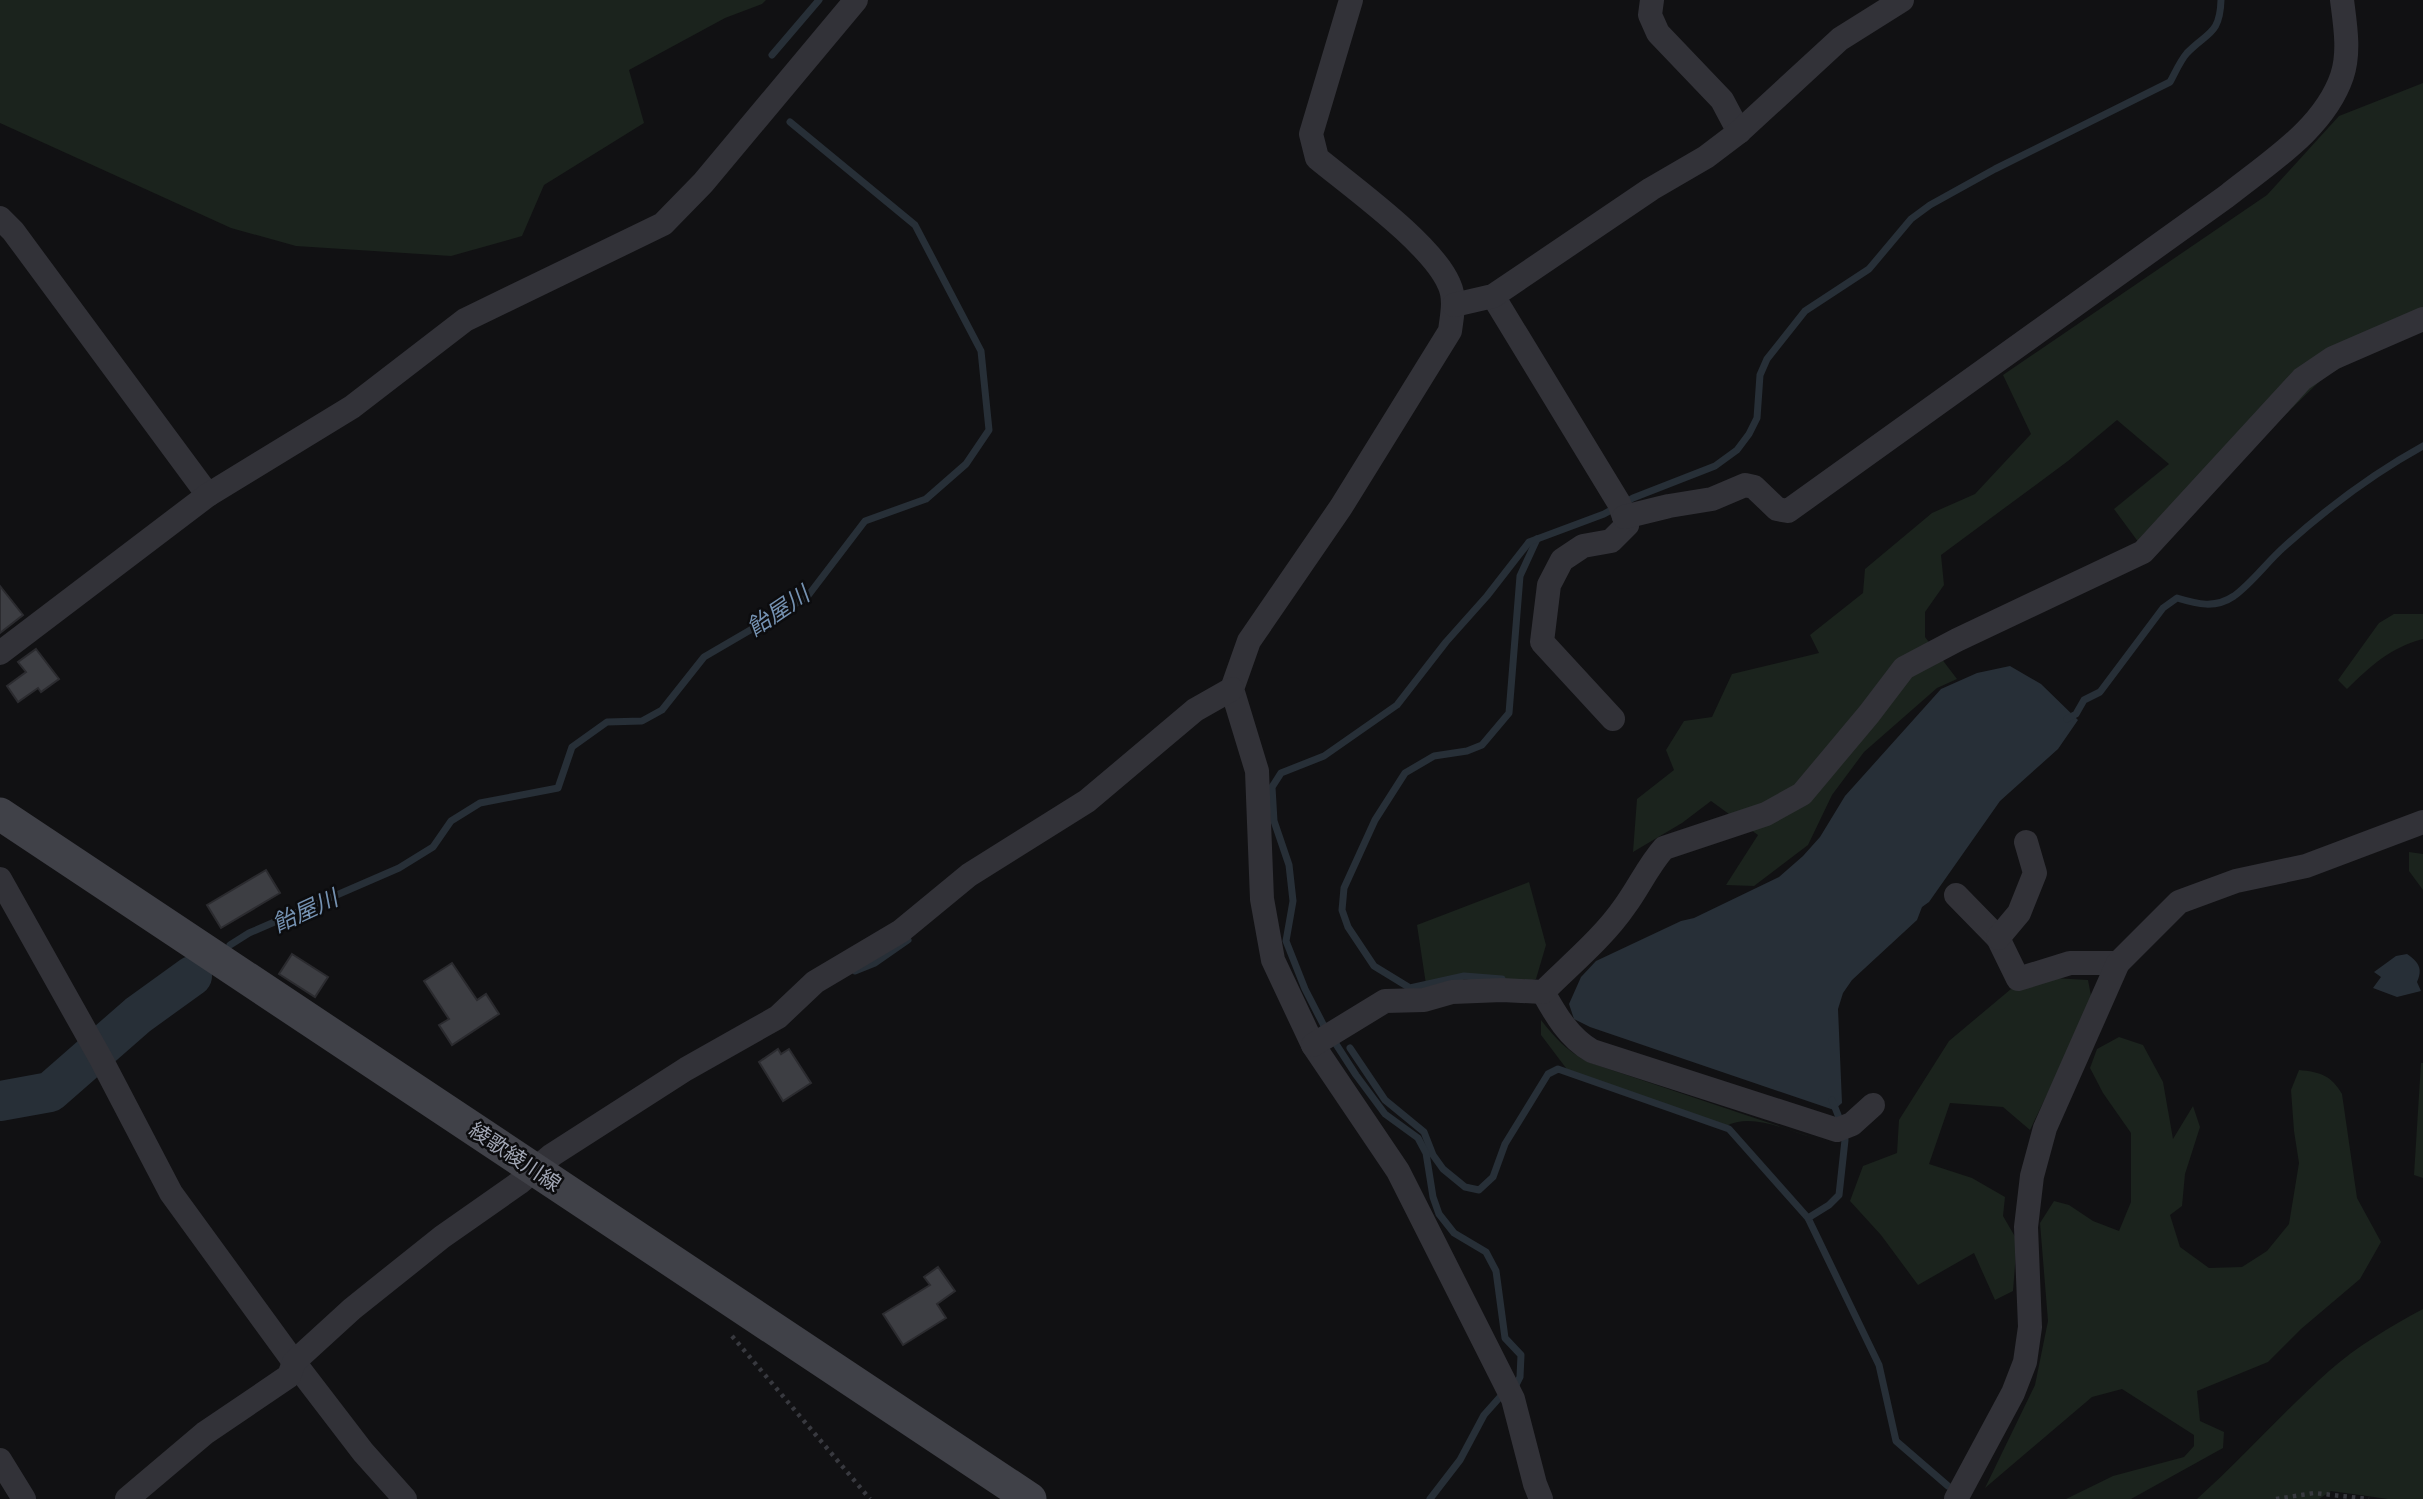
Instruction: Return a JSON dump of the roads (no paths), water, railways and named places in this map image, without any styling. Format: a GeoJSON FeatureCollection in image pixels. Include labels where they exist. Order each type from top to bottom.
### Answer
{"type":"FeatureCollection","features":[{"type":"Feature","properties":{"kind":"main road","name":"綾歌綾川線"},"geometry":{"type":"LineString","coordinates":[[0,814],[1030,1499]]}},
{"type":"Feature","properties":{"kind":"street"},"geometry":{"type":"LineString","coordinates":[[0,653],[208,495],[352,407],[466,320],[663,224],[704,183],[856,0]]}},
{"type":"Feature","properties":{"kind":"street"},"geometry":{"type":"LineString","coordinates":[[1351,0],[1311,134],[1313,148],[1317,158],[1412,237],[1449,283],[1454,305],[1450,331],[1340,507],[1249,641],[1232,689],[1257,771],[1262,899],[1273,960],[1324,1038],[1398,1171],[1509,1392],[1541,1499]]}},
{"type":"Feature","properties":{"kind":"street"},"geometry":{"type":"LineString","coordinates":[[1652,0],[1650,15],[1658,33],[1722,100],[1740,132]]}},
{"type":"Feature","properties":{"kind":"street"},"geometry":{"type":"LineString","coordinates":[[1454,305],[1493,296],[1651,189],[1706,157],[1740,132],[1840,39],[1902,0]]}},
{"type":"Feature","properties":{"kind":"street"},"geometry":{"type":"LineString","coordinates":[[1622,509],[1669,506],[1712,499],[1745,485],[1754,486],[1777,509],[1788,511],[2227,196],[2314,123],[2342,75],[2347,38],[2342,0]]}},
{"type":"Feature","properties":{"kind":"street"},"geometry":{"type":"LineString","coordinates":[[0,218],[13,231],[208,495]]}},
{"type":"Feature","properties":{"kind":"street"},"geometry":{"type":"LineString","coordinates":[[1493,296],[1622,509],[1627,525],[1611,541],[1583,546],[1562,560],[1549,585],[1542,642],[1613,719]]}},
{"type":"Feature","properties":{"kind":"street"},"geometry":{"type":"LineString","coordinates":[[1324,1038],[1385,1001],[1424,1000],[1452,992],[1543,992],[1609,926],[1664,848],[1675,842],[1766,814],[1802,794],[1904,668],[2143,552],[2302,379],[2333,358],[2423,319]]}},
{"type":"Feature","properties":{"kind":"street"},"geometry":{"type":"LineString","coordinates":[[127,1499],[205,1433],[289,1376],[294,1362],[352,1309],[442,1237],[552,1155],[686,1069],[778,1017],[815,982],[901,931],[970,875],[1087,801],[1195,709],[1232,689]]}},
{"type":"Feature","properties":{"kind":"street"},"geometry":{"type":"LineString","coordinates":[[1956,1499],[2013,1394],[2025,1362],[2030,1327],[2026,1227],[2032,1176],[2045,1128],[2118,964],[2179,902],[2236,881],[2306,866],[2423,822]]}},
{"type":"Feature","properties":{"kind":"street"},"geometry":{"type":"LineString","coordinates":[[1998,938],[2019,913],[2035,873],[2026,842]]}},
{"type":"Feature","properties":{"kind":"street"},"geometry":{"type":"LineString","coordinates":[[0,879],[102,1059],[171,1193],[294,1362],[363,1452],[405,1499]]}},
{"type":"Feature","properties":{"kind":"street"},"geometry":{"type":"LineString","coordinates":[[1956,895],[1998,938],[2018,979],[2070,963],[2118,964]]}},
{"type":"Feature","properties":{"kind":"street"},"geometry":{"type":"LineString","coordinates":[[1543,992],[1557,1017],[1582,1045],[1592,1051],[1837,1130],[1852,1124],[1873,1105]]}},
{"type":"Feature","properties":{"kind":"street"},"geometry":{"type":"LineString","coordinates":[[0,1460],[24,1499]]}},
{"type":"Feature","properties":{"kind":"waterway","name":"飴屋川"},"geometry":{"type":"LineString","coordinates":[[772,55],[819,0]]}},
{"type":"Feature","properties":{"kind":"waterway"},"geometry":{"type":"LineString","coordinates":[[1430,1499],[1460,1460],[1484,1415],[1500,1397],[1515,1387],[1520,1377],[1521,1355],[1505,1338],[1496,1271],[1486,1252],[1454,1233],[1439,1214],[1433,1197],[1426,1153],[1418,1138],[1385,1114],[1323,1024],[1305,989],[1286,941],[1293,901],[1289,865],[1274,821],[1272,787],[1281,773],[1324,756],[1397,705],[1529,542],[1604,514],[1633,498],[1715,466],[1737,450],[1757,418],[1760,375],[1767,359],[1805,311],[1869,269],[1911,219],[1930,205],[1995,169],[2170,82],[2187,53],[2215,27],[2221,0]]}},
{"type":"Feature","properties":{"kind":"waterway","name":"飴屋川"},"geometry":{"type":"LineString","coordinates":[[230,945],[249,933],[399,868],[433,847],[451,821],[480,803],[558,788],[572,747],[607,722],[642,721],[662,710],[704,657],[807,597],[865,521],[926,499],[966,464],[989,430],[981,351],[915,225],[790,122]]}},
{"type":"Feature","properties":{"kind":"waterway"},"geometry":{"type":"LineString","coordinates":[[2067,719],[2076,714],[2084,700],[2100,692],[2163,608],[2177,598],[2213,604],[2234,596],[2284,547],[2333,505],[2423,446]]}},
{"type":"Feature","properties":{"kind":"waterway"},"geometry":{"type":"LineString","coordinates":[[1502,979],[1464,976],[1410,988],[1374,966],[1348,927],[1342,910],[1344,888],[1375,820],[1405,773],[1434,756],[1467,751],[1482,745],[1509,713],[1520,576],[1537,539]]}},
{"type":"Feature","properties":{"kind":"waterway"},"geometry":{"type":"LineString","coordinates":[[855,971],[875,963],[908,940]]}},
{"type":"Feature","properties":{"kind":"waterway","name":"飴屋川"},"geometry":{"type":"LineString","coordinates":[[0,1101],[50,1092],[138,1015],[192,976]]}},
{"type":"Feature","properties":{"kind":"waterway"},"geometry":{"type":"LineString","coordinates":[[1350,1048],[1385,1100],[1424,1132],[1433,1155],[1443,1169],[1465,1187],[1479,1190],[1493,1177],[1505,1144],[1548,1074],[1558,1069],[1729,1129],[1808,1218],[1879,1365],[1896,1441],[1948,1486]]}},
{"type":"Feature","properties":{"kind":"waterway"},"geometry":{"type":"LineString","coordinates":[[1832,1100],[1840,1120]]}},
{"type":"Feature","properties":{"kind":"waterway"},"geometry":{"type":"LineString","coordinates":[[1808,1218],[1839,1195],[1845,1140]]}}]}
